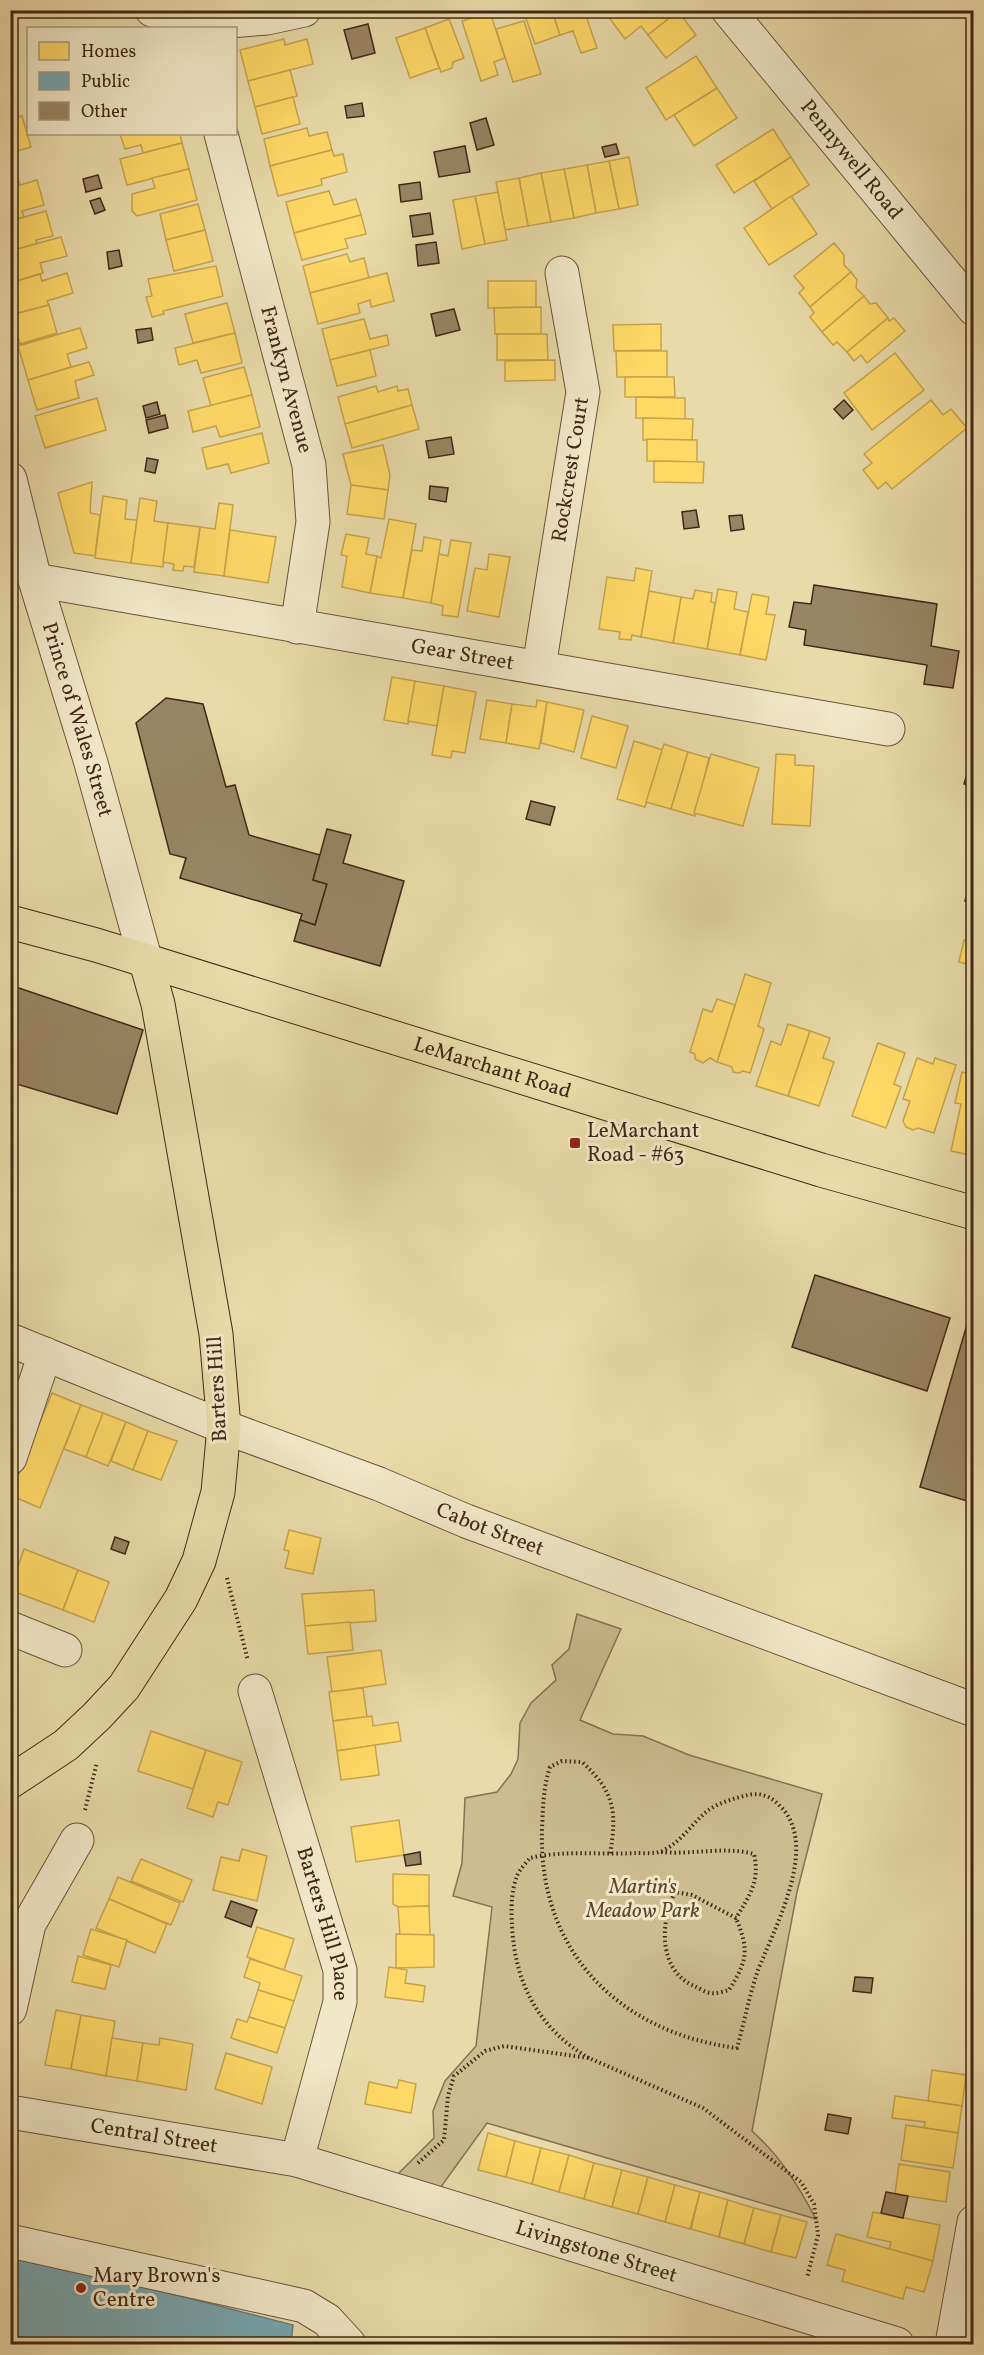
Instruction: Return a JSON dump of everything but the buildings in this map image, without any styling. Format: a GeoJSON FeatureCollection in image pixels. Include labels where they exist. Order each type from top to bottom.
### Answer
{"type":"FeatureCollection","features":[{"type":"Feature","properties":{"kind":"main road","name":"LeMarchant Road"},"geometry":{"type":"LineString","coordinates":[[10,922],[96,945],[820,1170],[974,1213]]}},
{"type":"Feature","properties":{"kind":"main road","name":"Barters Hill"},"geometry":{"type":"LineString","coordinates":[[10,1782],[66,1744],[124,1687],[181,1599],[199,1561],[218,1492],[224,1427],[216,1334],[158,1004],[146,962]]}},
{"type":"Feature","properties":{"kind":"street"},"geometry":{"type":"LineString","coordinates":[[152,10],[191,21],[267,18],[304,10]]}},
{"type":"Feature","properties":{"kind":"street","name":"Pennywell Road"},"geometry":{"type":"LineString","coordinates":[[728,10],[974,309]]}},
{"type":"Feature","properties":{"kind":"street","name":"Frankyn Avenue"},"geometry":{"type":"LineString","coordinates":[[221,135],[309,465],[313,522],[297,627]]}},
{"type":"Feature","properties":{"kind":"street","name":"Rockcrest Court"},"geometry":{"type":"LineString","coordinates":[[539,667],[583,392],[562,273]]}},
{"type":"Feature","properties":{"kind":"street","name":"Prince of Wales Street"},"geometry":{"type":"LineString","coordinates":[[10,478],[36,580],[91,763],[146,962]]}},
{"type":"Feature","properties":{"kind":"street","name":"Gear Street"},"geometry":{"type":"LineString","coordinates":[[36,580],[888,729]]}},
{"type":"Feature","properties":{"kind":"street","name":"Cabot Street"},"geometry":{"type":"LineString","coordinates":[[10,1340],[224,1427],[379,1484],[466,1521],[974,1710]]}},
{"type":"Feature","properties":{"kind":"street"},"geometry":{"type":"LineString","coordinates":[[10,1458],[45,1354]]}},
{"type":"Feature","properties":{"kind":"street"},"geometry":{"type":"LineString","coordinates":[[10,1628],[65,1650]]}},
{"type":"Feature","properties":{"kind":"street","name":"Barters Hill Place"},"geometry":{"type":"LineString","coordinates":[[255,1690],[340,1970],[340,2002],[297,2160]]}},
{"type":"Feature","properties":{"kind":"street"},"geometry":{"type":"LineString","coordinates":[[10,2009],[29,1924],[77,1840]]}},
{"type":"Feature","properties":{"kind":"street","name":"Central Street"},"geometry":{"type":"LineString","coordinates":[[10,2112],[297,2160]]}},
{"type":"Feature","properties":{"kind":"street","name":"Livingstone Street"},"geometry":{"type":"LineString","coordinates":[[297,2160],[897,2344]]}},
{"type":"Feature","properties":{"kind":"street"},"geometry":{"type":"LineString","coordinates":[[952,2344],[974,2222]]}},
{"type":"Feature","properties":{"kind":"street"},"geometry":{"type":"LineString","coordinates":[[10,2241],[304,2306],[327,2320],[350,2344]]}},
{"type":"Feature","properties":{"kind":"path"},"geometry":{"type":"LineString","coordinates":[[226,1573],[255,1690]]}},
{"type":"Feature","properties":{"kind":"path"},"geometry":{"type":"LineString","coordinates":[[77,1840],[99,1755],[105,1707]]}},
{"type":"Feature","properties":{"kind":"path"},"geometry":{"type":"LineString","coordinates":[[610,1855],[615,1825],[611,1799],[599,1778],[582,1762],[562,1761],[550,1767],[544,1787],[541,1855],[548,1894],[560,1929],[579,1963],[613,1998],[642,2017],[708,2044],[737,2048],[757,1973],[783,1908],[796,1859],[794,1832],[788,1813],[771,1797],[751,1794],[707,1811],[685,1835],[661,1852]]}},
{"type":"Feature","properties":{"kind":"path"},"geometry":{"type":"LineString","coordinates":[[736,1918],[751,1893],[758,1871],[754,1854],[737,1849],[684,1854],[661,1852],[541,1855],[530,1858],[517,1876],[511,1908],[513,1946],[521,1983],[541,2016],[567,2045],[589,2058],[703,2108],[801,2182],[814,2204],[818,2235],[807,2278]]}},
{"type":"Feature","properties":{"kind":"path"},"geometry":{"type":"LineString","coordinates":[[675,1892],[692,1895],[736,1918],[745,1941],[746,1952],[742,1970],[729,1990],[710,1994],[687,1983],[670,1965],[664,1937],[667,1909],[675,1892]]}},
{"type":"Feature","properties":{"kind":"path"},"geometry":{"type":"LineString","coordinates":[[410,2169],[444,2140],[448,2096],[454,2076],[485,2051],[504,2046],[589,2058]]}},
{"type":"Feature","properties":{"kind":"green space","name":"Martin's Meadow Park"},"geometry":{"type":"Polygon","coordinates":[[[577,1614],[621,1629],[580,1720],[613,1734],[643,1736],[689,1755],[822,1794],[797,1892],[752,2131],[788,2172],[816,2219],[487,2123],[438,2191],[389,2183],[434,2138],[433,2111],[445,2081],[476,2046],[492,1907],[453,1896],[462,1863],[465,1798],[497,1792],[511,1774],[518,1759],[520,1723],[531,1703],[556,1680],[552,1665],[569,1649],[577,1614]]]}},
{"type":"Feature","properties":{"kind":"place","name":"LeMarchant Road - #63"},"geometry":{"type":"Point","coordinates":[575,1143]}},
{"type":"Feature","properties":{"kind":"place","name":"Mary Brown's Centre"},"geometry":{"type":"Point","coordinates":[81,2288]}}]}
